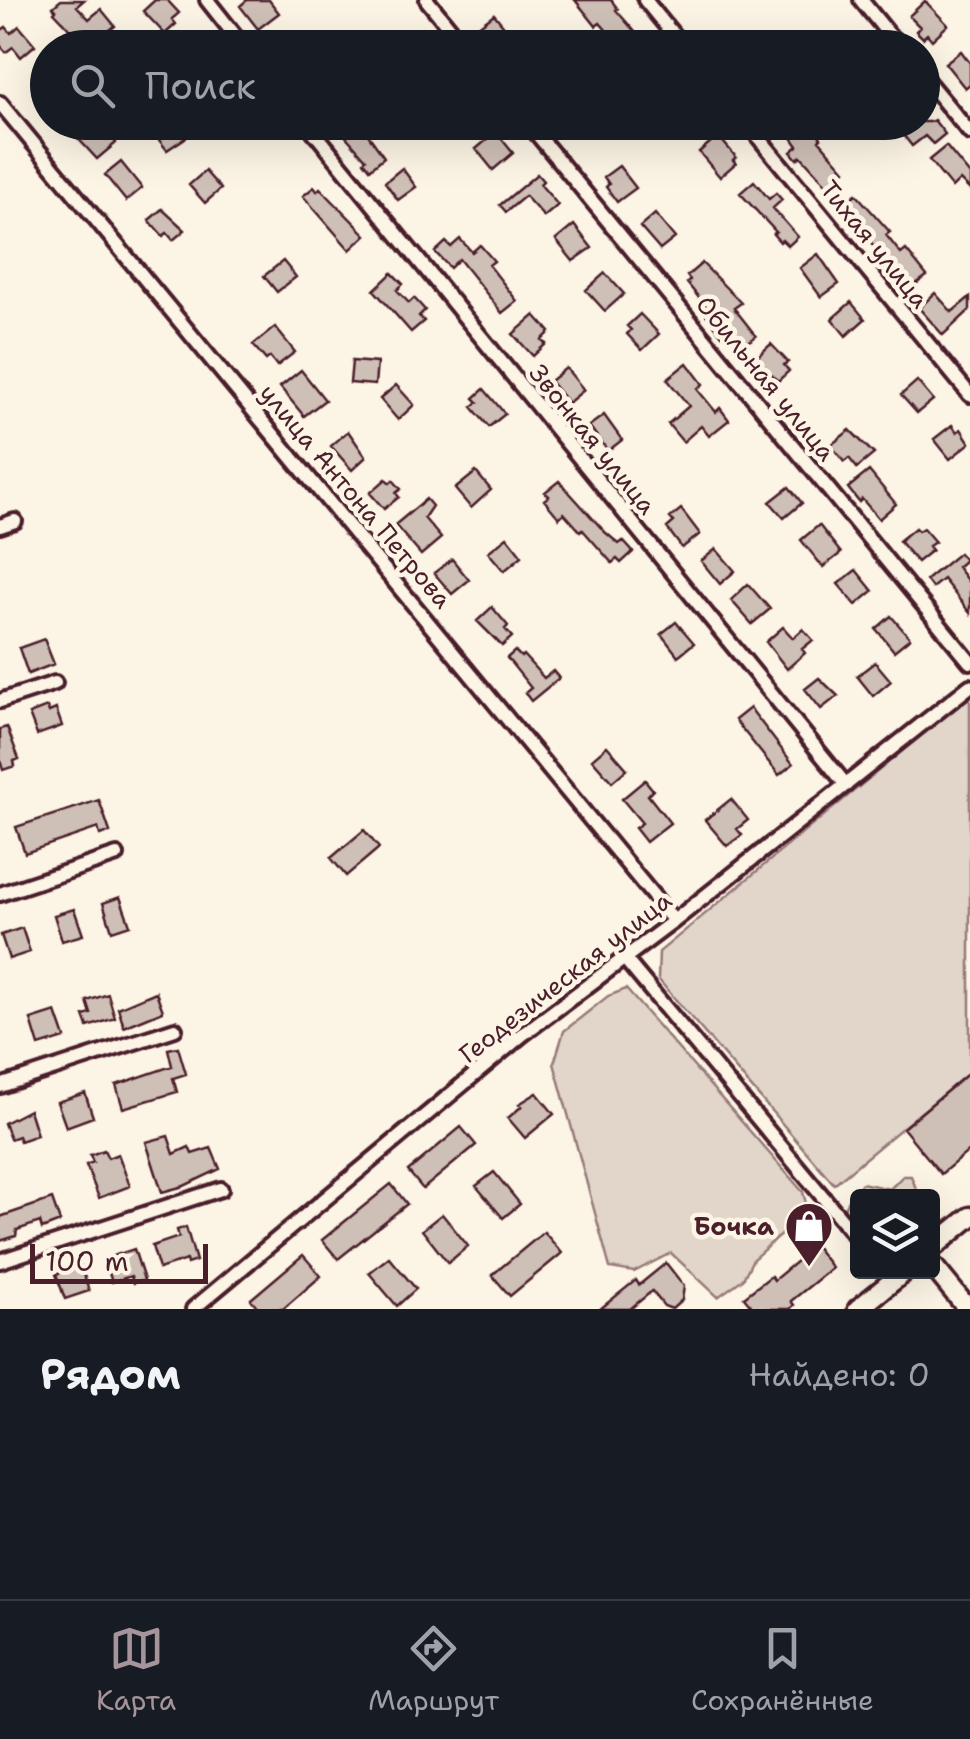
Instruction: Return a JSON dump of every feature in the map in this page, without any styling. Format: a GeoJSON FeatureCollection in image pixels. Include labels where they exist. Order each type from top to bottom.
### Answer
{"type":"FeatureCollection","features":[{"type":"Feature","properties":{"kind":"street"},"geometry":{"type":"LineString","coordinates":[[207,0],[231,30]]}},
{"type":"Feature","properties":{"kind":"street"},"geometry":{"type":"LineString","coordinates":[[426,0],[451,30]]}},
{"type":"Feature","properties":{"kind":"street"},"geometry":{"type":"LineString","coordinates":[[645,0],[669,30]]}},
{"type":"Feature","properties":{"kind":"street"},"geometry":{"type":"LineString","coordinates":[[861,0],[885,30]]}},
{"type":"Feature","properties":{"kind":"street"},"geometry":{"type":"LineString","coordinates":[[940,97],[970,133]]}},
{"type":"Feature","properties":{"kind":"street","name":"улица Антона Петрова"},"geometry":{"type":"LineString","coordinates":[[0,104],[674,921]]}},
{"type":"Feature","properties":{"kind":"street","name":"Звонкая улица"},"geometry":{"type":"LineString","coordinates":[[321,140],[846,785]]}},
{"type":"Feature","properties":{"kind":"street","name":"Обильная улица"},"geometry":{"type":"LineString","coordinates":[[542,140],[970,662]]}},
{"type":"Feature","properties":{"kind":"street","name":"Тихая улица"},"geometry":{"type":"LineString","coordinates":[[761,140],[970,395]]}},
{"type":"Feature","properties":{"kind":"street"},"geometry":{"type":"LineString","coordinates":[[0,526],[15,521]]}},
{"type":"Feature","properties":{"kind":"street"},"geometry":{"type":"LineString","coordinates":[[0,701],[55,683]]}},
{"type":"Feature","properties":{"kind":"street","name":"Геодезическая улица"},"geometry":{"type":"LineString","coordinates":[[192,1309],[522,1035],[674,921],[970,686]]}},
{"type":"Feature","properties":{"kind":"street"},"geometry":{"type":"LineString","coordinates":[[0,894],[118,855]]}},
{"type":"Feature","properties":{"kind":"street"},"geometry":{"type":"LineString","coordinates":[[624,958],[850,1229]]}},
{"type":"Feature","properties":{"kind":"street"},"geometry":{"type":"LineString","coordinates":[[0,1086],[174,1029]]}},
{"type":"Feature","properties":{"kind":"street"},"geometry":{"type":"LineString","coordinates":[[0,1261],[222,1190]]}},
{"type":"Feature","properties":{"kind":"street"},"geometry":{"type":"LineString","coordinates":[[940,1241],[970,1217]]}},
{"type":"Feature","properties":{"kind":"street"},"geometry":{"type":"LineString","coordinates":[[940,1275],[968,1309]]}},
{"type":"Feature","properties":{"kind":"street"},"geometry":{"type":"LineString","coordinates":[[858,1309],[890,1279]]}},
{"type":"Feature","properties":{"kind":"shaded area"},"geometry":{"type":"Polygon","coordinates":[[[970,695],[970,1072],[834,1184],[658,979],[659,952],[970,695]]]}},
{"type":"Feature","properties":{"kind":"shaded area"},"geometry":{"type":"Polygon","coordinates":[[[626,989],[803,1192],[808,1211],[753,1259],[743,1279],[718,1297],[671,1253],[634,1272],[610,1268],[554,1063],[564,1031],[608,996],[626,989]]]}},
{"type":"Feature","properties":{"kind":"shaded area"},"geometry":{"type":"Polygon","coordinates":[[[903,1176],[911,1176],[916,1189],[890,1189],[903,1176]]]}},
{"type":"Feature","properties":{"kind":"shaded area"},"geometry":{"type":"Polygon","coordinates":[[[862,1183],[890,1189],[856,1189],[862,1183]]]}},
{"type":"Feature","properties":{"kind":"shaded area"},"geometry":{"type":"Polygon","coordinates":[[[850,1196],[850,1219],[843,1211],[850,1196]]]}},
{"type":"Feature","properties":{"kind":"building"},"geometry":{"type":"Polygon","coordinates":[[[61,0],[84,0],[77,6],[89,19],[101,9],[115,26],[110,30],[71,30],[53,7],[61,0]]]}},
{"type":"Feature","properties":{"kind":"building"},"geometry":{"type":"Polygon","coordinates":[[[155,0],[167,0],[179,13],[172,19],[176,24],[169,30],[161,30],[143,11],[155,0]]]}},
{"type":"Feature","properties":{"kind":"building"},"geometry":{"type":"Polygon","coordinates":[[[247,0],[269,0],[279,13],[258,29],[240,6],[247,0]]]}},
{"type":"Feature","properties":{"kind":"building"},"geometry":{"type":"Polygon","coordinates":[[[575,0],[611,0],[633,30],[606,30],[600,23],[596,26],[575,0]]]}},
{"type":"Feature","properties":{"kind":"building"},"geometry":{"type":"Polygon","coordinates":[[[925,1],[948,25],[940,32],[917,30],[920,27],[909,16],[925,1]]]}},
{"type":"Feature","properties":{"kind":"building"},"geometry":{"type":"Polygon","coordinates":[[[494,14],[507,30],[479,30],[477,27],[494,14]]]}},
{"type":"Feature","properties":{"kind":"building"},"geometry":{"type":"Polygon","coordinates":[[[19,26],[30,39],[30,49],[21,57],[13,47],[6,52],[0,45],[0,31],[6,27],[11,33],[19,26]]]}},
{"type":"Feature","properties":{"kind":"building"},"geometry":{"type":"Polygon","coordinates":[[[961,51],[970,63],[970,84],[965,88],[945,63],[961,51]]]}},
{"type":"Feature","properties":{"kind":"building"},"geometry":{"type":"Polygon","coordinates":[[[80,140],[114,140],[116,143],[97,159],[80,140]]]}},
{"type":"Feature","properties":{"kind":"building"},"geometry":{"type":"Polygon","coordinates":[[[159,140],[182,140],[167,150],[159,140]]]}},
{"type":"Feature","properties":{"kind":"building"},"geometry":{"type":"Polygon","coordinates":[[[349,140],[372,140],[384,157],[370,169],[349,140]]]}},
{"type":"Feature","properties":{"kind":"building"},"geometry":{"type":"Polygon","coordinates":[[[487,140],[502,140],[513,153],[493,170],[476,149],[487,140]]]}},
{"type":"Feature","properties":{"kind":"building"},"geometry":{"type":"Polygon","coordinates":[[[713,140],[721,140],[736,157],[736,163],[720,177],[699,152],[713,140]]]}},
{"type":"Feature","properties":{"kind":"building"},"geometry":{"type":"Polygon","coordinates":[[[794,140],[819,140],[845,170],[827,185],[801,156],[797,159],[791,152],[798,146],[794,140]]]}},
{"type":"Feature","properties":{"kind":"building"},"geometry":{"type":"Polygon","coordinates":[[[946,146],[970,175],[970,190],[960,180],[952,188],[929,160],[946,146]]]}},
{"type":"Feature","properties":{"kind":"building"},"geometry":{"type":"Polygon","coordinates":[[[121,162],[142,188],[126,201],[105,175],[121,162]]]}},
{"type":"Feature","properties":{"kind":"building"},"geometry":{"type":"Polygon","coordinates":[[[619,166],[636,188],[617,202],[604,177],[619,166]]]}},
{"type":"Feature","properties":{"kind":"building"},"geometry":{"type":"Polygon","coordinates":[[[402,168],[416,187],[398,200],[385,182],[402,168]]]}},
{"type":"Feature","properties":{"kind":"building"},"geometry":{"type":"Polygon","coordinates":[[[205,171],[221,189],[205,203],[189,185],[205,171]]]}},
{"type":"Feature","properties":{"kind":"building"},"geometry":{"type":"Polygon","coordinates":[[[537,174],[543,181],[540,184],[558,205],[544,217],[525,196],[506,212],[500,205],[537,174]]]}},
{"type":"Feature","properties":{"kind":"building"},"geometry":{"type":"Polygon","coordinates":[[[754,181],[769,199],[776,193],[782,200],[773,208],[798,237],[788,246],[780,242],[773,234],[776,232],[740,193],[754,181]]]}},
{"type":"Feature","properties":{"kind":"building"},"geometry":{"type":"Polygon","coordinates":[[[314,187],[317,191],[320,188],[366,235],[350,250],[303,196],[314,187]]]}},
{"type":"Feature","properties":{"kind":"building"},"geometry":{"type":"Polygon","coordinates":[[[856,194],[890,232],[886,235],[901,254],[906,250],[927,276],[909,289],[841,206],[856,194]]]}},
{"type":"Feature","properties":{"kind":"building"},"geometry":{"type":"Polygon","coordinates":[[[162,209],[185,230],[173,240],[167,233],[163,236],[149,220],[162,209]]]}},
{"type":"Feature","properties":{"kind":"building"},"geometry":{"type":"Polygon","coordinates":[[[655,214],[675,238],[660,250],[640,227],[655,214]]]}},
{"type":"Feature","properties":{"kind":"building"},"geometry":{"type":"Polygon","coordinates":[[[574,225],[592,248],[573,261],[556,240],[574,225]]]}},
{"type":"Feature","properties":{"kind":"building"},"geometry":{"type":"Polygon","coordinates":[[[460,239],[472,252],[480,245],[494,261],[489,265],[517,301],[502,313],[459,259],[450,268],[435,252],[446,242],[451,247],[460,239]]]}},
{"type":"Feature","properties":{"kind":"building"},"geometry":{"type":"Polygon","coordinates":[[[818,254],[839,284],[821,297],[800,268],[818,254]]]}},
{"type":"Feature","properties":{"kind":"building"},"geometry":{"type":"Polygon","coordinates":[[[283,261],[296,277],[277,292],[264,276],[283,261]]]}},
{"type":"Feature","properties":{"kind":"building"},"geometry":{"type":"Polygon","coordinates":[[[702,263],[741,303],[734,308],[756,336],[739,349],[726,332],[722,335],[687,283],[687,276],[702,263]]]}},
{"type":"Feature","properties":{"kind":"building"},"geometry":{"type":"Polygon","coordinates":[[[392,273],[403,284],[397,290],[409,303],[414,298],[425,310],[419,316],[424,321],[411,332],[374,290],[392,273]]]}},
{"type":"Feature","properties":{"kind":"building"},"geometry":{"type":"Polygon","coordinates":[[[605,273],[624,294],[605,311],[586,290],[605,273]]]}},
{"type":"Feature","properties":{"kind":"building"},"geometry":{"type":"Polygon","coordinates":[[[935,293],[952,312],[970,297],[970,310],[943,335],[919,308],[935,293]]]}},
{"type":"Feature","properties":{"kind":"building"},"geometry":{"type":"Polygon","coordinates":[[[851,302],[865,319],[846,336],[832,319],[851,302]]]}},
{"type":"Feature","properties":{"kind":"building"},"geometry":{"type":"Polygon","coordinates":[[[640,314],[659,334],[642,350],[627,334],[631,330],[627,326],[640,314]]]}},
{"type":"Feature","properties":{"kind":"building"},"geometry":{"type":"Polygon","coordinates":[[[535,315],[550,332],[542,340],[546,344],[533,356],[513,334],[535,315]]]}},
{"type":"Feature","properties":{"kind":"building"},"geometry":{"type":"Polygon","coordinates":[[[275,327],[295,352],[277,366],[253,345],[275,327]]]}},
{"type":"Feature","properties":{"kind":"building"},"geometry":{"type":"Polygon","coordinates":[[[771,344],[788,362],[784,365],[789,371],[778,381],[756,358],[771,344]]]}},
{"type":"Feature","properties":{"kind":"building"},"geometry":{"type":"Polygon","coordinates":[[[352,361],[377,363],[375,385],[350,383],[352,361]]]}},
{"type":"Feature","properties":{"kind":"building"},"geometry":{"type":"Polygon","coordinates":[[[687,363],[703,384],[697,389],[716,412],[720,408],[729,420],[709,436],[701,426],[683,442],[668,424],[689,406],[667,379],[687,363]]]}},
{"type":"Feature","properties":{"kind":"building"},"geometry":{"type":"Polygon","coordinates":[[[566,368],[584,390],[568,403],[550,381],[566,368]]]}},
{"type":"Feature","properties":{"kind":"building"},"geometry":{"type":"Polygon","coordinates":[[[301,370],[325,400],[304,416],[280,387],[301,370]]]}},
{"type":"Feature","properties":{"kind":"building"},"geometry":{"type":"Polygon","coordinates":[[[917,381],[933,400],[917,413],[901,395],[917,381]]]}},
{"type":"Feature","properties":{"kind":"building"},"geometry":{"type":"Polygon","coordinates":[[[396,385],[414,405],[398,420],[380,399],[396,385]]]}},
{"type":"Feature","properties":{"kind":"building"},"geometry":{"type":"Polygon","coordinates":[[[484,389],[505,414],[489,427],[472,407],[478,402],[474,398],[484,389]]]}},
{"type":"Feature","properties":{"kind":"building"},"geometry":{"type":"Polygon","coordinates":[[[604,415],[622,440],[608,451],[589,426],[604,415]]]}},
{"type":"Feature","properties":{"kind":"building"},"geometry":{"type":"Polygon","coordinates":[[[952,425],[957,432],[961,429],[970,443],[950,459],[934,439],[952,425]]]}},
{"type":"Feature","properties":{"kind":"building"},"geometry":{"type":"Polygon","coordinates":[[[850,430],[874,454],[857,468],[849,458],[844,462],[831,445],[850,430]]]}},
{"type":"Feature","properties":{"kind":"building"},"geometry":{"type":"Polygon","coordinates":[[[348,431],[366,457],[352,470],[331,446],[348,431]]]}},
{"type":"Feature","properties":{"kind":"building"},"geometry":{"type":"Polygon","coordinates":[[[869,471],[896,504],[879,519],[848,488],[869,471]]]}},
{"type":"Feature","properties":{"kind":"building"},"geometry":{"type":"Polygon","coordinates":[[[476,472],[491,490],[471,508],[455,489],[476,472]]]}},
{"type":"Feature","properties":{"kind":"building"},"geometry":{"type":"Polygon","coordinates":[[[386,479],[390,483],[393,480],[401,489],[396,493],[399,497],[384,509],[370,493],[386,479]]]}},
{"type":"Feature","properties":{"kind":"building"},"geometry":{"type":"Polygon","coordinates":[[[559,481],[605,532],[619,544],[623,541],[633,552],[621,563],[617,559],[612,563],[582,529],[564,513],[559,518],[544,500],[549,496],[545,492],[559,481]]]}},
{"type":"Feature","properties":{"kind":"building"},"geometry":{"type":"Polygon","coordinates":[[[789,487],[802,503],[784,518],[770,502],[789,487]]]}},
{"type":"Feature","properties":{"kind":"building"},"geometry":{"type":"Polygon","coordinates":[[[426,499],[432,506],[424,518],[441,538],[421,555],[395,525],[426,499]]]}},
{"type":"Feature","properties":{"kind":"building"},"geometry":{"type":"Polygon","coordinates":[[[681,509],[700,534],[682,548],[667,528],[674,522],[670,518],[681,509]]]}},
{"type":"Feature","properties":{"kind":"building"},"geometry":{"type":"Polygon","coordinates":[[[819,525],[841,553],[823,567],[801,540],[819,525]]]}},
{"type":"Feature","properties":{"kind":"building"},"geometry":{"type":"Polygon","coordinates":[[[915,528],[923,528],[935,542],[929,546],[932,550],[917,562],[899,541],[915,528]]]}},
{"type":"Feature","properties":{"kind":"building"},"geometry":{"type":"Polygon","coordinates":[[[507,537],[522,556],[504,571],[488,552],[507,537]]]}},
{"type":"Feature","properties":{"kind":"building"},"geometry":{"type":"Polygon","coordinates":[[[716,549],[735,571],[720,584],[701,561],[716,549]]]}},
{"type":"Feature","properties":{"kind":"building"},"geometry":{"type":"Polygon","coordinates":[[[959,553],[965,560],[957,567],[970,584],[970,613],[943,579],[932,588],[926,580],[959,553]]]}},
{"type":"Feature","properties":{"kind":"building"},"geometry":{"type":"Polygon","coordinates":[[[452,559],[469,580],[452,594],[434,573],[452,559]]]}},
{"type":"Feature","properties":{"kind":"building"},"geometry":{"type":"Polygon","coordinates":[[[856,570],[873,591],[856,605],[838,584],[856,570]]]}},
{"type":"Feature","properties":{"kind":"building"},"geometry":{"type":"Polygon","coordinates":[[[748,584],[770,609],[752,624],[731,600],[748,584]]]}},
{"type":"Feature","properties":{"kind":"building"},"geometry":{"type":"Polygon","coordinates":[[[492,607],[512,637],[502,646],[477,621],[492,607]]]}},
{"type":"Feature","properties":{"kind":"building"},"geometry":{"type":"Polygon","coordinates":[[[891,616],[910,638],[894,651],[876,629],[891,616]]]}},
{"type":"Feature","properties":{"kind":"building"},"geometry":{"type":"Polygon","coordinates":[[[676,622],[694,643],[678,656],[661,634],[676,622]]]}},
{"type":"Feature","properties":{"kind":"building"},"geometry":{"type":"Polygon","coordinates":[[[783,627],[793,638],[803,629],[813,640],[787,669],[766,642],[783,627]]]}},
{"type":"Feature","properties":{"kind":"building"},"geometry":{"type":"Polygon","coordinates":[[[44,639],[54,664],[28,674],[19,648],[44,639]]]}},
{"type":"Feature","properties":{"kind":"building"},"geometry":{"type":"Polygon","coordinates":[[[515,651],[544,678],[553,671],[559,678],[531,701],[525,693],[531,688],[507,658],[515,651]]]}},
{"type":"Feature","properties":{"kind":"building"},"geometry":{"type":"Polygon","coordinates":[[[875,662],[891,681],[873,696],[857,676],[875,662]]]}},
{"type":"Feature","properties":{"kind":"building"},"geometry":{"type":"Polygon","coordinates":[[[819,678],[838,696],[821,709],[805,689],[819,678]]]}},
{"type":"Feature","properties":{"kind":"building"},"geometry":{"type":"Polygon","coordinates":[[[47,707],[49,712],[56,709],[62,726],[37,735],[29,714],[47,707]]]}},
{"type":"Feature","properties":{"kind":"building"},"geometry":{"type":"Polygon","coordinates":[[[750,708],[793,764],[779,775],[735,720],[750,708]]]}},
{"type":"Feature","properties":{"kind":"building"},"geometry":{"type":"Polygon","coordinates":[[[7,727],[19,759],[14,761],[15,766],[3,770],[0,729],[7,727]]]}},
{"type":"Feature","properties":{"kind":"building"},"geometry":{"type":"Polygon","coordinates":[[[607,746],[627,769],[612,782],[592,759],[607,746]]]}},
{"type":"Feature","properties":{"kind":"building"},"geometry":{"type":"Polygon","coordinates":[[[645,780],[653,790],[648,795],[670,823],[646,842],[635,828],[642,823],[622,799],[645,780]]]}},
{"type":"Feature","properties":{"kind":"building"},"geometry":{"type":"Polygon","coordinates":[[[731,799],[748,820],[737,829],[742,835],[727,846],[705,820],[731,799]]]}},
{"type":"Feature","properties":{"kind":"building"},"geometry":{"type":"Polygon","coordinates":[[[99,800],[110,832],[100,835],[98,828],[25,853],[16,827],[99,800]]]}},
{"type":"Feature","properties":{"kind":"building"},"geometry":{"type":"Polygon","coordinates":[[[364,830],[379,848],[346,876],[331,858],[364,830]]]}},
{"type":"Feature","properties":{"kind":"building"},"geometry":{"type":"Polygon","coordinates":[[[120,897],[130,925],[112,931],[103,903],[120,897]]]}},
{"type":"Feature","properties":{"kind":"building"},"geometry":{"type":"Polygon","coordinates":[[[74,909],[83,935],[62,941],[54,915],[74,909]]]}},
{"type":"Feature","properties":{"kind":"building"},"geometry":{"type":"Polygon","coordinates":[[[22,928],[30,952],[9,959],[1,935],[22,928]]]}},
{"type":"Feature","properties":{"kind":"building"},"geometry":{"type":"Polygon","coordinates":[[[156,992],[163,1011],[124,1027],[118,1008],[156,992]]]}},
{"type":"Feature","properties":{"kind":"building"},"geometry":{"type":"Polygon","coordinates":[[[108,994],[115,1018],[88,1027],[84,1016],[91,1014],[87,1001],[108,994]]]}},
{"type":"Feature","properties":{"kind":"building"},"geometry":{"type":"Polygon","coordinates":[[[56,1012],[65,1038],[39,1046],[31,1020],[56,1012]]]}},
{"type":"Feature","properties":{"kind":"building"},"geometry":{"type":"Polygon","coordinates":[[[178,1047],[186,1074],[173,1078],[177,1092],[123,1108],[116,1085],[172,1066],[168,1049],[178,1047]]]}},
{"type":"Feature","properties":{"kind":"building"},"geometry":{"type":"Polygon","coordinates":[[[970,1072],[970,1150],[941,1174],[903,1128],[970,1072]]]}},
{"type":"Feature","properties":{"kind":"building"},"geometry":{"type":"Polygon","coordinates":[[[85,1093],[93,1117],[66,1127],[57,1102],[85,1093]]]}},
{"type":"Feature","properties":{"kind":"building"},"geometry":{"type":"Polygon","coordinates":[[[537,1093],[554,1114],[525,1138],[508,1118],[522,1106],[519,1104],[537,1093]]]}},
{"type":"Feature","properties":{"kind":"building"},"geometry":{"type":"Polygon","coordinates":[[[29,1110],[37,1135],[20,1141],[18,1136],[10,1139],[4,1123],[29,1110]]]}},
{"type":"Feature","properties":{"kind":"building"},"geometry":{"type":"Polygon","coordinates":[[[461,1127],[476,1145],[423,1189],[408,1171],[461,1127]]]}},
{"type":"Feature","properties":{"kind":"building"},"geometry":{"type":"Polygon","coordinates":[[[168,1136],[174,1154],[189,1147],[192,1154],[211,1148],[220,1169],[162,1192],[146,1142],[168,1136]]]}},
{"type":"Feature","properties":{"kind":"building"},"geometry":{"type":"Polygon","coordinates":[[[104,1150],[108,1158],[118,1154],[130,1186],[99,1198],[86,1165],[93,1162],[90,1155],[104,1150]]]}},
{"type":"Feature","properties":{"kind":"building"},"geometry":{"type":"Polygon","coordinates":[[[494,1172],[520,1204],[503,1218],[476,1186],[494,1172]]]}},
{"type":"Feature","properties":{"kind":"building"},"geometry":{"type":"Polygon","coordinates":[[[391,1184],[407,1204],[338,1259],[322,1240],[391,1184]]]}},
{"type":"Feature","properties":{"kind":"building"},"geometry":{"type":"Polygon","coordinates":[[[52,1199],[60,1222],[42,1229],[40,1222],[0,1241],[0,1217],[52,1199]]]}},
{"type":"Feature","properties":{"kind":"building"},"geometry":{"type":"Polygon","coordinates":[[[442,1214],[468,1246],[448,1263],[422,1230],[442,1214]]]}},
{"type":"Feature","properties":{"kind":"building"},"geometry":{"type":"Polygon","coordinates":[[[186,1227],[196,1261],[187,1264],[186,1260],[159,1269],[152,1246],[179,1237],[177,1230],[186,1227]]]}},
{"type":"Feature","properties":{"kind":"building"},"geometry":{"type":"Polygon","coordinates":[[[544,1232],[562,1253],[510,1296],[492,1275],[544,1232]]]}},
{"type":"Feature","properties":{"kind":"building"},"geometry":{"type":"Polygon","coordinates":[[[815,1246],[832,1268],[791,1301],[794,1305],[790,1309],[754,1309],[744,1297],[771,1276],[774,1280],[815,1246]]]}},
{"type":"Feature","properties":{"kind":"building"},"geometry":{"type":"Polygon","coordinates":[[[134,1249],[144,1280],[133,1283],[131,1276],[112,1282],[104,1259],[134,1249]]]}},
{"type":"Feature","properties":{"kind":"building"},"geometry":{"type":"Polygon","coordinates":[[[303,1255],[321,1276],[283,1309],[259,1309],[251,1299],[303,1255]]]}},
{"type":"Feature","properties":{"kind":"building"},"geometry":{"type":"Polygon","coordinates":[[[389,1257],[416,1289],[397,1306],[369,1273],[389,1257]]]}},
{"type":"Feature","properties":{"kind":"building"},"geometry":{"type":"Polygon","coordinates":[[[666,1263],[684,1286],[682,1300],[672,1309],[664,1306],[652,1291],[630,1309],[600,1309],[636,1280],[639,1285],[666,1263]]]}},
{"type":"Feature","properties":{"kind":"building"},"geometry":{"type":"Polygon","coordinates":[[[81,1266],[89,1291],[65,1299],[56,1274],[81,1266]]]}},
{"type":"Feature","properties":{"kind":"place","name":"Бочка"},"geometry":{"type":"Point","coordinates":[809,1268]}}]}
